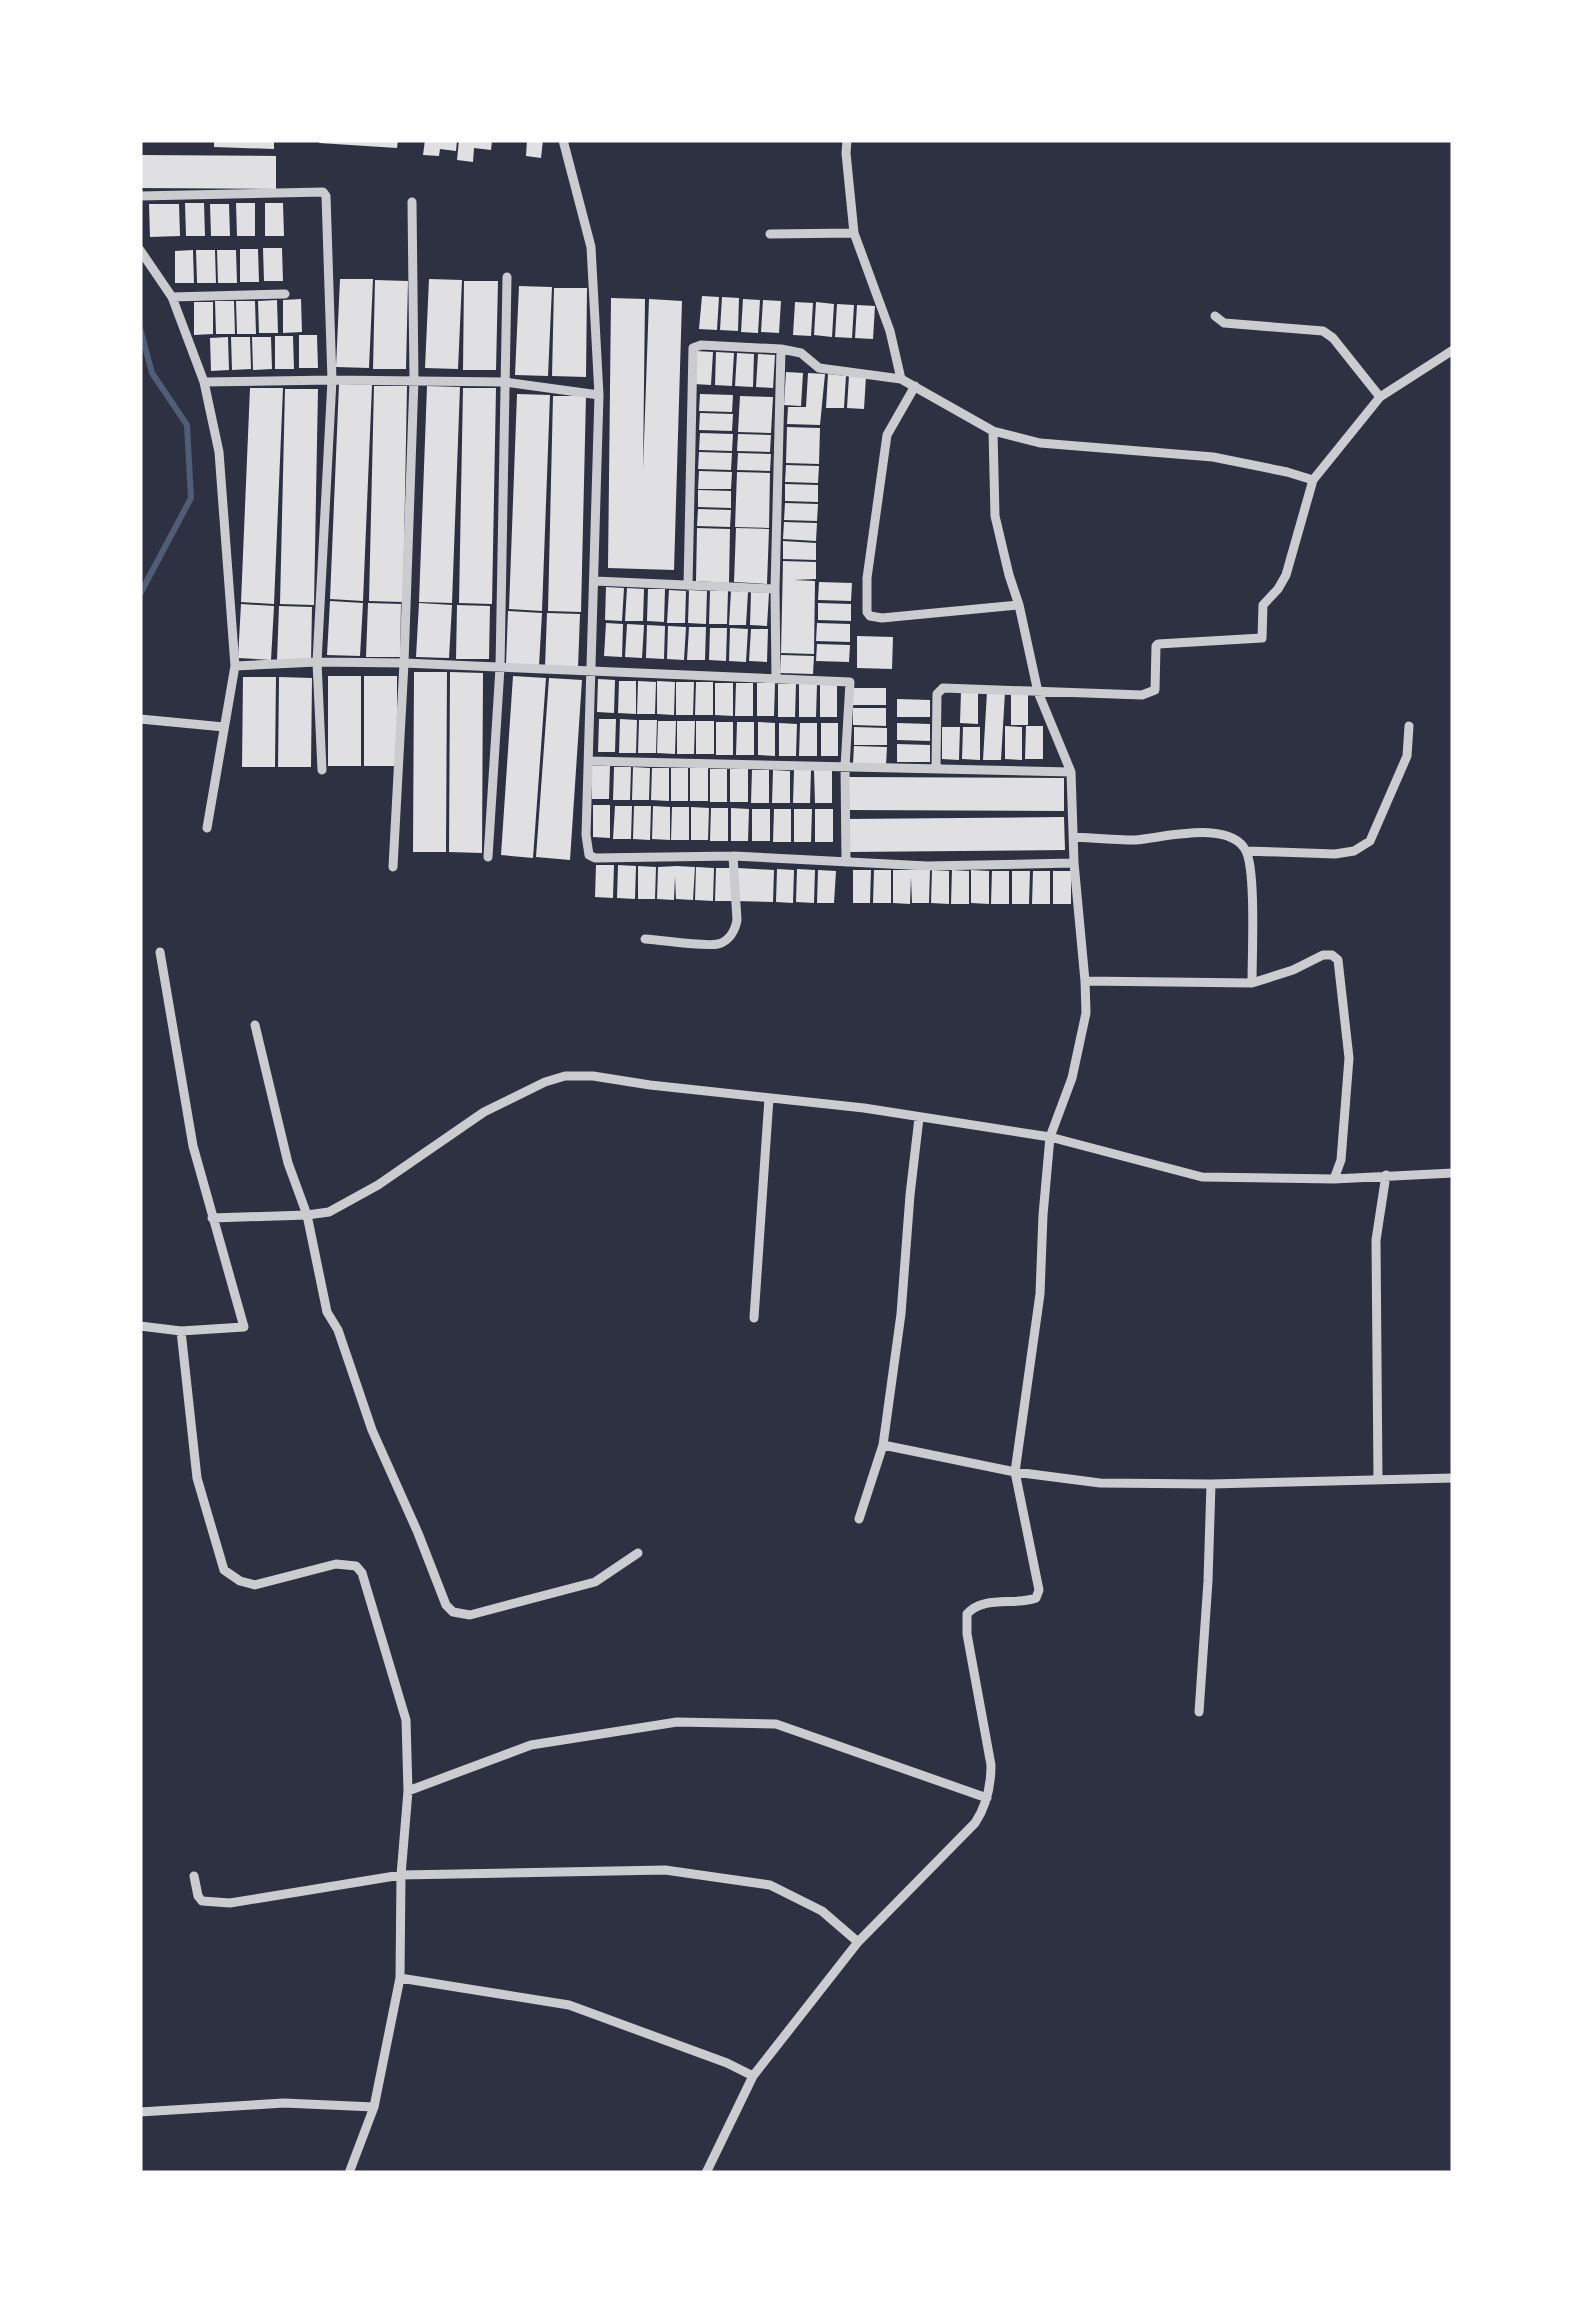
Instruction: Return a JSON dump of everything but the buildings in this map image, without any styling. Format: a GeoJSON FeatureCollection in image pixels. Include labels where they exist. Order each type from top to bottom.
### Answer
{"type":"FeatureCollection","features":[{"type":"Feature","properties":{"kind":"street"},"geometry":{"type":"LineString","coordinates":[[563,140],[591,247],[598,395],[586,835],[589,855],[734,856],[927,866],[1074,863]]}},
{"type":"Feature","properties":{"kind":"street"},"geometry":{"type":"LineString","coordinates":[[847,140],[854,233],[890,332],[901,379]]}},
{"type":"Feature","properties":{"kind":"street"},"geometry":{"type":"LineString","coordinates":[[140,196],[325,193],[332,380],[317,662],[322,770]]}},
{"type":"Feature","properties":{"kind":"street"},"geometry":{"type":"LineString","coordinates":[[393,867],[414,380],[412,202]]}},
{"type":"Feature","properties":{"kind":"street"},"geometry":{"type":"LineString","coordinates":[[770,234],[854,233]]}},
{"type":"Feature","properties":{"kind":"street"},"geometry":{"type":"LineString","coordinates":[[140,250],[172,297],[204,382],[220,452],[236,666],[208,828]]}},
{"type":"Feature","properties":{"kind":"street"},"geometry":{"type":"LineString","coordinates":[[488,857],[500,668],[507,277]]}},
{"type":"Feature","properties":{"kind":"street"},"geometry":{"type":"LineString","coordinates":[[172,297],[286,294]]}},
{"type":"Feature","properties":{"kind":"street"},"geometry":{"type":"LineString","coordinates":[[1215,316],[1224,323],[1324,331],[1380,397]]}},
{"type":"Feature","properties":{"kind":"street"},"geometry":{"type":"LineString","coordinates":[[688,586],[693,348],[701,344],[781,349],[801,353],[819,368],[901,379],[994,431],[1040,443],[1213,457],[1313,480]]}},
{"type":"Feature","properties":{"kind":"street"},"geometry":{"type":"LineString","coordinates":[[776,679],[781,349]]}},
{"type":"Feature","properties":{"kind":"street"},"geometry":{"type":"LineString","coordinates":[[936,769],[937,694],[943,688],[1149,694],[1155,690],[1158,644],[1262,638],[1263,604],[1286,576],[1313,480],[1380,397],[1453,350]]}},
{"type":"Feature","properties":{"kind":"street"},"geometry":{"type":"LineString","coordinates":[[204,382],[504,382],[598,395]]}},
{"type":"Feature","properties":{"kind":"street"},"geometry":{"type":"LineString","coordinates":[[915,386],[887,435],[867,578],[868,612],[882,618],[1019,605]]}},
{"type":"Feature","properties":{"kind":"street"},"geometry":{"type":"LineString","coordinates":[[706,2173],[753,2076],[858,1942],[975,1823],[987,1798],[991,1766],[967,1614],[972,1606],[1027,1602],[1036,1598],[1039,1590],[1015,1472],[1040,1294],[1042,1215],[1050,1137],[1072,1078],[1086,1013],[1086,982],[1074,863],[1071,772],[1038,692],[995,516],[994,431]]}},
{"type":"Feature","properties":{"kind":"street"},"geometry":{"type":"LineString","coordinates":[[594,581],[776,589]]}},
{"type":"Feature","properties":{"kind":"street"},"geometry":{"type":"LineString","coordinates":[[236,666],[317,662],[404,664],[850,682],[845,767],[846,862]]}},
{"type":"Feature","properties":{"kind":"street"},"geometry":{"type":"LineString","coordinates":[[140,719],[224,727]]}},
{"type":"Feature","properties":{"kind":"street"},"geometry":{"type":"LineString","coordinates":[[1246,851],[1335,854],[1354,851],[1370,840],[1407,756],[1408,726]]}},
{"type":"Feature","properties":{"kind":"street"},"geometry":{"type":"LineString","coordinates":[[589,761],[1071,772]]}},
{"type":"Feature","properties":{"kind":"street"},"geometry":{"type":"LineString","coordinates":[[1073,837],[1135,840],[1202,832],[1237,840],[1246,851],[1250,873],[1252,983]]}},
{"type":"Feature","properties":{"kind":"street"},"geometry":{"type":"LineString","coordinates":[[645,939],[716,944],[728,939],[737,920],[734,856]]}},
{"type":"Feature","properties":{"kind":"street"},"geometry":{"type":"LineString","coordinates":[[140,1326],[182,1332],[244,1326],[194,1146],[160,952]]}},
{"type":"Feature","properties":{"kind":"street"},"geometry":{"type":"LineString","coordinates":[[1086,982],[1252,983],[1332,954],[1338,960],[1350,1058],[1341,1160],[1334,1179]]}},
{"type":"Feature","properties":{"kind":"street"},"geometry":{"type":"LineString","coordinates":[[255,1026],[288,1164],[307,1215],[328,1312],[338,1330],[372,1430],[446,1605],[453,1612],[470,1614],[595,1582],[638,1552]]}},
{"type":"Feature","properties":{"kind":"street"},"geometry":{"type":"LineString","coordinates":[[212,1218],[329,1212],[378,1185],[484,1112],[565,1076],[864,1108],[1050,1137],[1202,1177],[1334,1179],[1453,1173]]}},
{"type":"Feature","properties":{"kind":"street"},"geometry":{"type":"LineString","coordinates":[[754,1318],[769,1098]]}},
{"type":"Feature","properties":{"kind":"street"},"geometry":{"type":"LineString","coordinates":[[859,1519],[882,1445],[902,1314],[919,1118]]}},
{"type":"Feature","properties":{"kind":"street"},"geometry":{"type":"LineString","coordinates":[[1378,1480],[1376,1240],[1386,1175]]}},
{"type":"Feature","properties":{"kind":"street"},"geometry":{"type":"LineString","coordinates":[[182,1332],[197,1478],[224,1570],[255,1585],[336,1564],[356,1566],[362,1573],[406,1720],[408,1791],[401,1876],[400,1978],[374,2107],[349,2173]]}},
{"type":"Feature","properties":{"kind":"street"},"geometry":{"type":"LineString","coordinates":[[882,1445],[1015,1472],[1100,1483],[1453,1478]]}},
{"type":"Feature","properties":{"kind":"street"},"geometry":{"type":"LineString","coordinates":[[1199,1712],[1210,1484]]}},
{"type":"Feature","properties":{"kind":"street"},"geometry":{"type":"LineString","coordinates":[[408,1791],[532,1745],[677,1722],[776,1724],[987,1798]]}},
{"type":"Feature","properties":{"kind":"street"},"geometry":{"type":"LineString","coordinates":[[194,1876],[202,1901],[230,1903],[401,1876],[665,1870],[770,1885],[822,1912],[858,1942]]}},
{"type":"Feature","properties":{"kind":"street"},"geometry":{"type":"LineString","coordinates":[[400,1978],[570,2005],[753,2076]]}},
{"type":"Feature","properties":{"kind":"street"},"geometry":{"type":"LineString","coordinates":[[140,2112],[284,2103],[374,2107]]}},
{"type":"Feature","properties":{"kind":"waterway"},"geometry":{"type":"LineString","coordinates":[[140,328],[152,373],[187,425],[191,498],[140,594]]}}]}
